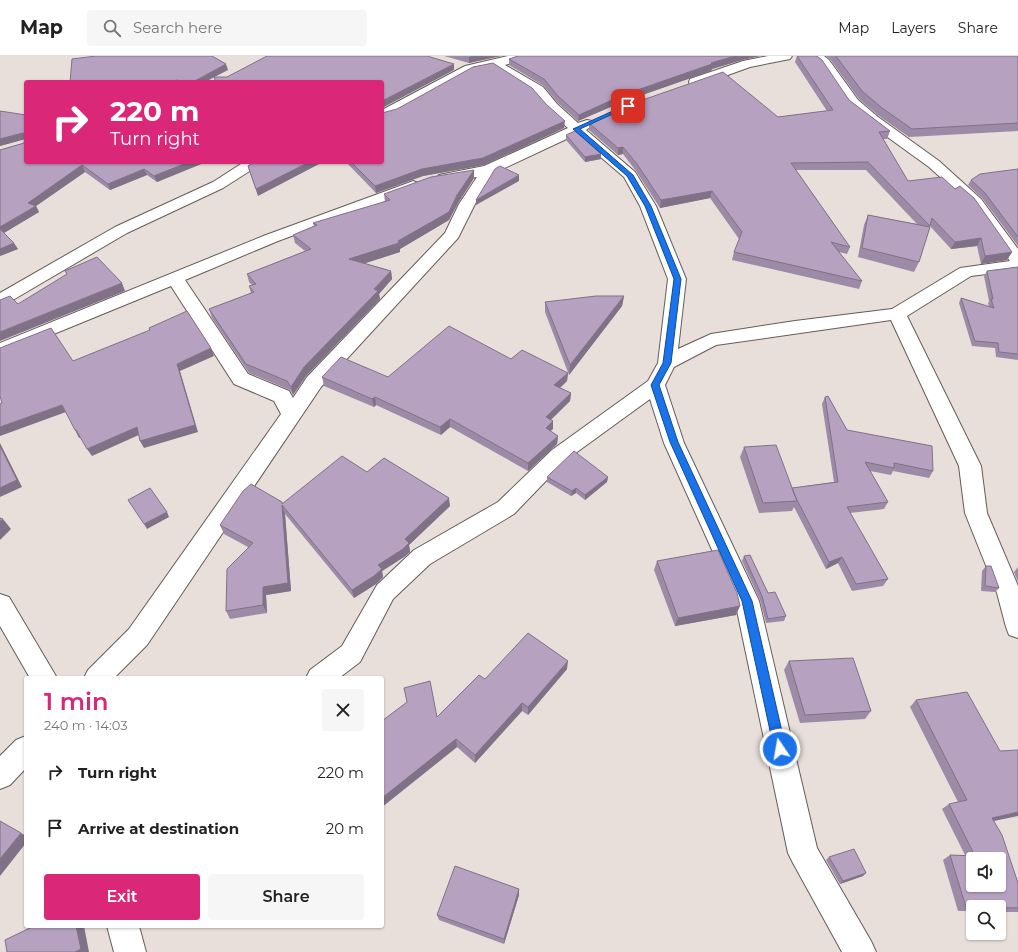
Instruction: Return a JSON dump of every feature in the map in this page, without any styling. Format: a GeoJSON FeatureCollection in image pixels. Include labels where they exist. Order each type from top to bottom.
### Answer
{"type":"FeatureCollection","features":[{"type":"Feature","properties":{"kind":"street"},"geometry":{"type":"LineString","coordinates":[[384,114],[469,69],[495,64],[520,56]]}},
{"type":"Feature","properties":{"kind":"street"},"geometry":{"type":"LineString","coordinates":[[680,88],[747,64],[786,56]]}},
{"type":"Feature","properties":{"kind":"street"},"geometry":{"type":"LineString","coordinates":[[816,56],[825,63],[852,103],[934,164],[976,202],[1018,261]]}},
{"type":"Feature","properties":{"kind":"street"},"geometry":{"type":"LineString","coordinates":[[321,676],[351,654],[385,592],[422,556],[506,508],[559,455],[655,385],[667,363],[677,279],[648,206],[630,175],[552,107],[538,90],[495,64]]}},
{"type":"Feature","properties":{"kind":"street"},"geometry":{"type":"LineString","coordinates":[[455,65],[469,69]]}},
{"type":"Feature","properties":{"kind":"street"},"geometry":{"type":"LineString","coordinates":[[0,350],[272,238],[428,180],[488,170],[602,118]]}},
{"type":"Feature","properties":{"kind":"street"},"geometry":{"type":"LineString","coordinates":[[0,300],[122,230],[218,185],[251,164]]}},
{"type":"Feature","properties":{"kind":"street"},"geometry":{"type":"LineString","coordinates":[[99,676],[138,637],[314,382],[452,235],[467,204],[488,170]]}},
{"type":"Feature","properties":{"kind":"street"},"geometry":{"type":"LineString","coordinates":[[667,363],[711,340],[795,326],[897,314],[966,272],[1018,265]]}},
{"type":"Feature","properties":{"kind":"street"},"geometry":{"type":"LineString","coordinates":[[175,278],[241,379],[282,396],[291,414]]}},
{"type":"Feature","properties":{"kind":"street"},"geometry":{"type":"LineString","coordinates":[[897,314],[970,466],[976,512],[1009,593],[1018,627]]}},
{"type":"Feature","properties":{"kind":"street"},"geometry":{"type":"LineString","coordinates":[[655,385],[674,442],[747,601],[803,853],[860,952]]}},
{"type":"Feature","properties":{"kind":"street"},"geometry":{"type":"LineString","coordinates":[[0,604],[43,676]]}},
{"type":"Feature","properties":{"kind":"street"},"geometry":{"type":"LineString","coordinates":[[0,775],[24,751]]}},
{"type":"Feature","properties":{"kind":"street"},"geometry":{"type":"LineString","coordinates":[[124,928],[130,952]]}},
{"type":"Feature","properties":{"kind":"building"},"geometry":{"type":"Polygon","coordinates":[[[96,56],[212,56],[226,64],[197,80],[70,80],[72,59],[96,56]]]}},
{"type":"Feature","properties":{"kind":"building"},"geometry":{"type":"Polygon","coordinates":[[[267,56],[427,56],[454,64],[384,100],[384,80],[215,80],[214,77],[227,77],[267,56]]]}},
{"type":"Feature","properties":{"kind":"building"},"geometry":{"type":"Polygon","coordinates":[[[518,56],[735,56],[711,63],[712,64],[623,95],[579,115],[558,96],[544,79],[509,59],[518,56]]]}},
{"type":"Feature","properties":{"kind":"building"},"geometry":{"type":"Polygon","coordinates":[[[797,56],[817,56],[822,60],[849,100],[890,131],[879,132],[908,181],[942,177],[955,189],[960,186],[974,198],[1012,252],[985,256],[981,238],[955,242],[932,218],[930,226],[868,162],[791,163],[850,247],[831,242],[862,281],[734,252],[742,232],[712,191],[661,200],[637,164],[623,147],[618,148],[589,123],[634,103],[723,72],[778,117],[833,110],[797,56]]]}},
{"type":"Feature","properties":{"kind":"building"},"geometry":{"type":"Polygon","coordinates":[[[836,56],[1018,56],[1018,123],[912,129],[882,108],[862,91],[836,56]]]}},
{"type":"Feature","properties":{"kind":"building"},"geometry":{"type":"Polygon","coordinates":[[[493,63],[532,88],[546,104],[565,121],[483,158],[422,169],[375,186],[353,164],[384,164],[384,112],[397,109],[473,67],[493,63]]]}},
{"type":"Feature","properties":{"kind":"building"},"geometry":{"type":"Polygon","coordinates":[[[0,111],[24,115],[24,134],[0,139],[0,111]]]}},
{"type":"Feature","properties":{"kind":"building"},"geometry":{"type":"Polygon","coordinates":[[[575,131],[601,154],[585,157],[566,135],[575,131]]]}},
{"type":"Feature","properties":{"kind":"building"},"geometry":{"type":"Polygon","coordinates":[[[24,143],[24,164],[184,164],[154,176],[144,169],[108,184],[82,165],[28,203],[36,206],[0,227],[0,150],[24,143]]]}},
{"type":"Feature","properties":{"kind":"building"},"geometry":{"type":"Polygon","coordinates":[[[251,164],[305,164],[256,189],[248,166],[251,164]]]}},
{"type":"Feature","properties":{"kind":"building"},"geometry":{"type":"Polygon","coordinates":[[[500,166],[519,175],[476,200],[495,169],[500,166]]]}},
{"type":"Feature","properties":{"kind":"building"},"geometry":{"type":"Polygon","coordinates":[[[1018,169],[1018,237],[985,193],[971,180],[980,174],[1018,169]]]}},
{"type":"Feature","properties":{"kind":"building"},"geometry":{"type":"Polygon","coordinates":[[[474,170],[457,195],[449,212],[398,241],[399,243],[349,259],[391,271],[374,289],[378,291],[304,367],[291,387],[287,381],[246,364],[209,309],[254,292],[249,286],[256,284],[247,274],[311,249],[293,235],[317,225],[313,223],[390,200],[384,194],[431,177],[474,170]]]}},
{"type":"Feature","properties":{"kind":"building"},"geometry":{"type":"Polygon","coordinates":[[[868,215],[930,227],[919,262],[862,248],[868,215]]]}},
{"type":"Feature","properties":{"kind":"building"},"geometry":{"type":"Polygon","coordinates":[[[0,229],[14,243],[0,249],[0,229]]]}},
{"type":"Feature","properties":{"kind":"building"},"geometry":{"type":"Polygon","coordinates":[[[97,257],[122,283],[0,332],[0,300],[10,296],[18,304],[67,274],[65,271],[97,257]]]}},
{"type":"Feature","properties":{"kind":"building"},"geometry":{"type":"Polygon","coordinates":[[[1018,267],[1018,354],[999,352],[998,343],[975,341],[961,298],[994,308],[991,299],[993,299],[987,271],[1018,267]]]}},
{"type":"Feature","properties":{"kind":"building"},"geometry":{"type":"Polygon","coordinates":[[[596,296],[624,296],[570,365],[545,302],[596,296]]]}},
{"type":"Feature","properties":{"kind":"building"},"geometry":{"type":"Polygon","coordinates":[[[187,311],[211,348],[177,364],[195,425],[140,441],[137,427],[87,449],[62,405],[0,427],[0,404],[2,403],[0,396],[0,348],[51,328],[73,361],[150,330],[149,328],[187,311]]]}},
{"type":"Feature","properties":{"kind":"building"},"geometry":{"type":"Polygon","coordinates":[[[449,326],[511,359],[522,350],[568,373],[554,385],[571,393],[546,417],[553,421],[546,428],[558,436],[528,463],[450,419],[440,427],[375,397],[372,399],[322,377],[341,357],[388,377],[449,326]]]}},
{"type":"Feature","properties":{"kind":"building"},"geometry":{"type":"Polygon","coordinates":[[[828,396],[847,430],[932,446],[933,471],[894,463],[894,468],[865,462],[888,502],[847,507],[888,579],[856,584],[842,557],[829,562],[792,488],[838,482],[825,397],[828,396]]]}},
{"type":"Feature","properties":{"kind":"building"},"geometry":{"type":"Polygon","coordinates":[[[776,445],[797,501],[763,503],[744,447],[776,445]]]}},
{"type":"Feature","properties":{"kind":"building"},"geometry":{"type":"Polygon","coordinates":[[[0,446],[17,480],[0,488],[0,446]]]}},
{"type":"Feature","properties":{"kind":"building"},"geometry":{"type":"Polygon","coordinates":[[[574,451],[608,477],[585,495],[576,488],[572,491],[547,477],[574,451]]]}},
{"type":"Feature","properties":{"kind":"building"},"geometry":{"type":"Polygon","coordinates":[[[342,456],[367,472],[384,458],[449,498],[405,539],[409,543],[403,549],[378,565],[382,569],[352,590],[282,505],[288,583],[263,587],[263,605],[226,611],[227,569],[253,543],[220,525],[243,491],[251,484],[282,502],[282,504],[342,456]]]}},
{"type":"Feature","properties":{"kind":"building"},"geometry":{"type":"Polygon","coordinates":[[[150,488],[167,512],[144,524],[128,500],[150,488]]]}},
{"type":"Feature","properties":{"kind":"building"},"geometry":{"type":"Polygon","coordinates":[[[718,550],[737,593],[740,606],[678,618],[657,561],[718,550]]]}},
{"type":"Feature","properties":{"kind":"building"},"geometry":{"type":"Polygon","coordinates":[[[750,555],[768,593],[775,592],[786,616],[768,619],[762,596],[744,556],[750,555]]]}},
{"type":"Feature","properties":{"kind":"building"},"geometry":{"type":"Polygon","coordinates":[[[986,566],[991,566],[999,588],[985,586],[986,566]]]}},
{"type":"Feature","properties":{"kind":"building"},"geometry":{"type":"Polygon","coordinates":[[[528,633],[568,661],[528,707],[522,703],[475,755],[456,739],[384,796],[384,719],[407,702],[404,688],[430,681],[437,717],[479,675],[485,679],[528,633]]]}},
{"type":"Feature","properties":{"kind":"building"},"geometry":{"type":"Polygon","coordinates":[[[853,658],[871,711],[805,715],[789,661],[853,658]]]}},
{"type":"Feature","properties":{"kind":"building"},"geometry":{"type":"Polygon","coordinates":[[[967,692],[1000,751],[1018,750],[1018,812],[992,818],[1002,835],[1018,883],[1018,908],[1006,908],[1006,900],[966,900],[966,907],[950,855],[966,856],[966,892],[1006,892],[1006,852],[973,852],[949,804],[967,800],[916,700],[967,692]]]}},
{"type":"Feature","properties":{"kind":"building"},"geometry":{"type":"Polygon","coordinates":[[[0,821],[21,833],[0,859],[0,821]]]}},
{"type":"Feature","properties":{"kind":"building"},"geometry":{"type":"Polygon","coordinates":[[[854,849],[866,873],[843,881],[829,857],[854,849]]]}},
{"type":"Feature","properties":{"kind":"building"},"geometry":{"type":"Polygon","coordinates":[[[455,866],[519,889],[504,939],[437,915],[455,866]]]}},
{"type":"Feature","properties":{"kind":"building"},"geometry":{"type":"Polygon","coordinates":[[[30,928],[76,928],[81,949],[75,952],[7,952],[5,940],[30,928]]]}},
{"type":"Feature","properties":{"kind":"route"},"geometry":{"type":"LineString","coordinates":[[628,106],[576,129],[630,175],[648,206],[677,279],[667,363],[655,385],[674,442],[747,601],[780,749]]}}]}
